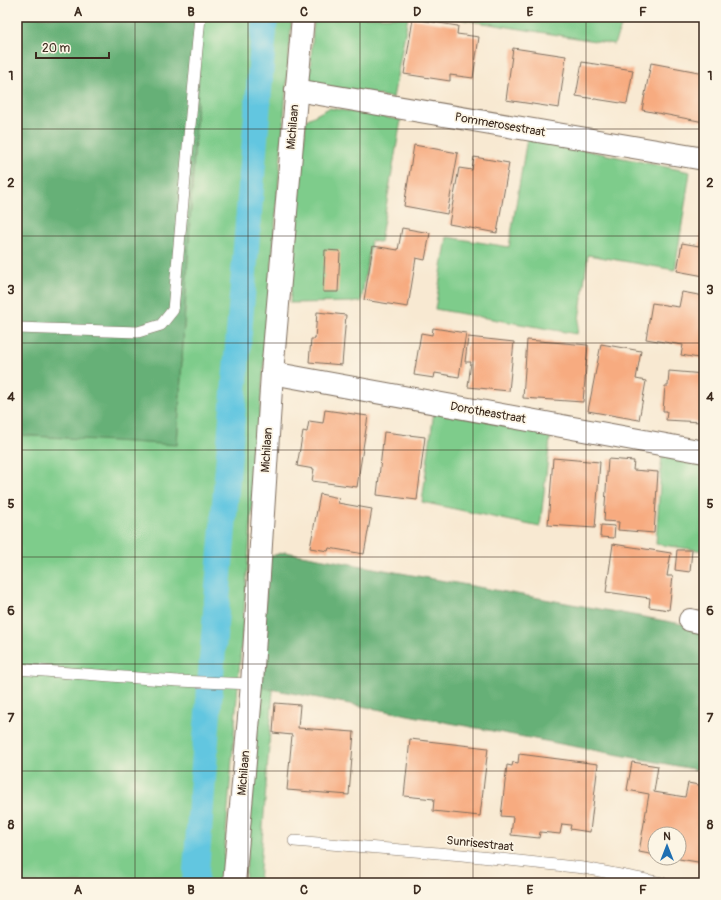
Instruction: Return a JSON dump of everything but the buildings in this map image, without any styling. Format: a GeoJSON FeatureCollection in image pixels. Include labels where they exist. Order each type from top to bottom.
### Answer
{"type":"FeatureCollection","features":[{"type":"Feature","properties":{"kind":"street","name":"Michilaan"},"geometry":{"type":"LineString","coordinates":[[234,883],[252,684],[272,373],[303,17]]}},
{"type":"Feature","properties":{"kind":"street","name":"Pommerosestraat"},"geometry":{"type":"LineString","coordinates":[[296,90],[704,159]]}},
{"type":"Feature","properties":{"kind":"street","name":"Dorotheastraat"},"geometry":{"type":"LineString","coordinates":[[272,373],[704,452]]}},
{"type":"Feature","properties":{"kind":"lane"},"geometry":{"type":"LineString","coordinates":[[17,328],[138,332],[161,325],[173,310],[200,17]]}},
{"type":"Feature","properties":{"kind":"lane"},"geometry":{"type":"LineString","coordinates":[[17,669],[178,681],[252,684]]}},
{"type":"Feature","properties":{"kind":"lane","name":"Sunrisestraat"},"geometry":{"type":"LineString","coordinates":[[294,841],[462,855],[584,868],[662,883]]}},
{"type":"Feature","properties":{"kind":"green space"},"geometry":{"type":"Polygon","coordinates":[[[17,17],[202,17],[177,445],[17,435],[17,17]]]}},
{"type":"Feature","properties":{"kind":"green space"},"geometry":{"type":"Polygon","coordinates":[[[202,17],[292,17],[222,883],[17,883],[17,435],[177,444],[202,17]]]}},
{"type":"Feature","properties":{"kind":"green space"},"geometry":{"type":"Polygon","coordinates":[[[314,17],[408,17],[393,98],[309,83],[314,17]]]}},
{"type":"Feature","properties":{"kind":"green space"},"geometry":{"type":"Polygon","coordinates":[[[446,17],[625,17],[614,44],[446,17]]]}},
{"type":"Feature","properties":{"kind":"green space"},"geometry":{"type":"Polygon","coordinates":[[[329,108],[401,120],[380,242],[371,241],[361,302],[290,303],[306,120],[329,108]]]}},
{"type":"Feature","properties":{"kind":"green space"},"geometry":{"type":"Polygon","coordinates":[[[527,138],[690,172],[675,270],[588,255],[577,334],[435,309],[447,237],[509,247],[527,138]]]}},
{"type":"Feature","properties":{"kind":"green space"},"geometry":{"type":"Polygon","coordinates":[[[434,411],[551,431],[540,527],[422,502],[434,411]]]}},
{"type":"Feature","properties":{"kind":"green space"},"geometry":{"type":"Polygon","coordinates":[[[662,452],[704,460],[704,551],[656,544],[662,452]]]}},
{"type":"Feature","properties":{"kind":"green space"},"geometry":{"type":"Polygon","coordinates":[[[285,552],[704,628],[704,771],[260,687],[268,557],[285,552]]]}},
{"type":"Feature","properties":{"kind":"green space"},"geometry":{"type":"Polygon","coordinates":[[[260,687],[273,690],[259,883],[245,883],[260,687]]]}},
{"type":"Feature","properties":{"kind":"waterway"},"geometry":{"type":"LineString","coordinates":[[195,883],[265,17]]}}]}
